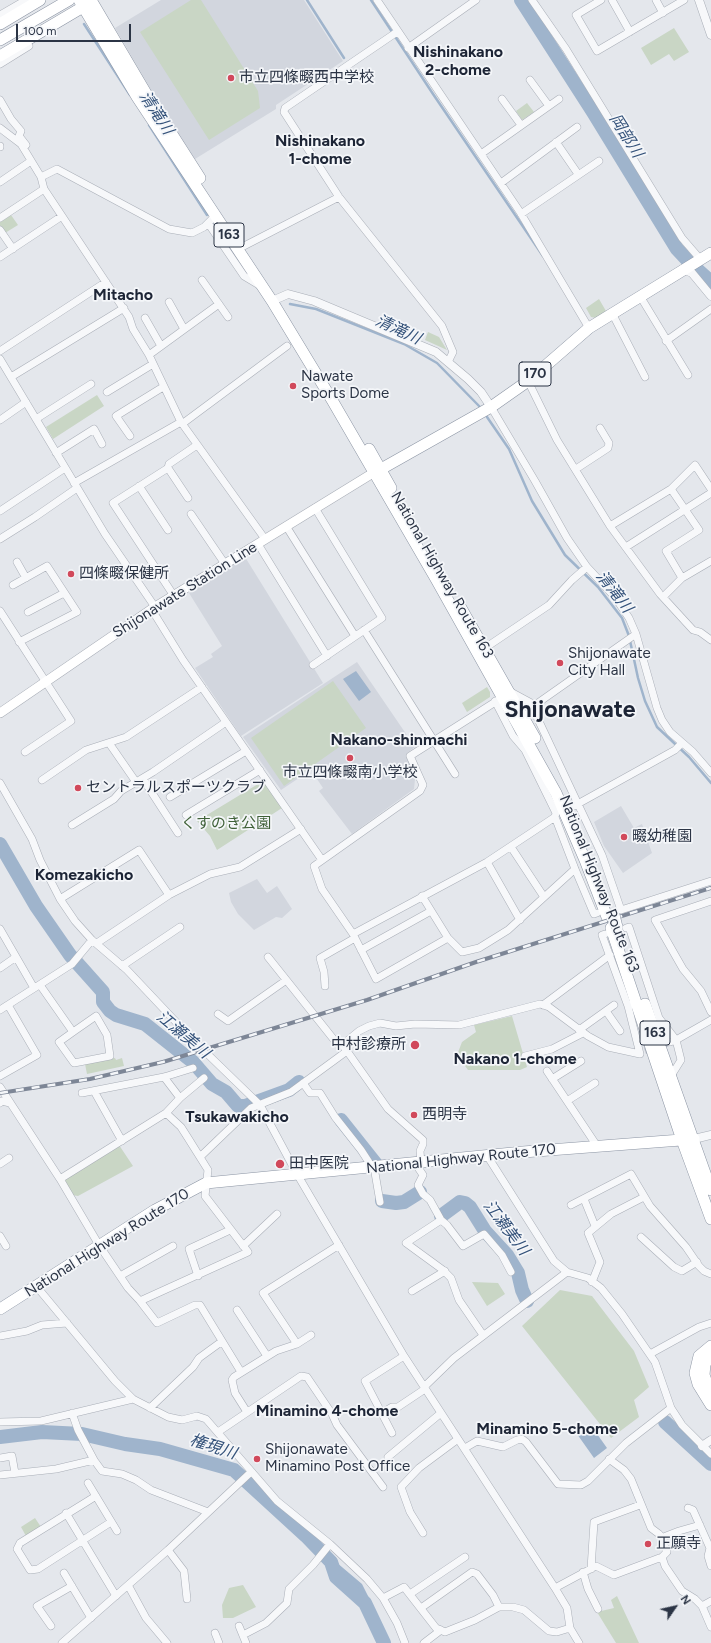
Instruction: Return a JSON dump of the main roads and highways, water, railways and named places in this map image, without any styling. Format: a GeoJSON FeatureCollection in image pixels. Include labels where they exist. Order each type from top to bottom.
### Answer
{"type":"FeatureCollection","features":[{"type":"Feature","properties":{"kind":"highway"},"geometry":{"type":"LineString","coordinates":[[0,24],[40,0]]}},
{"type":"Feature","properties":{"kind":"highway"},"geometry":{"type":"LineString","coordinates":[[0,40],[69,0]]}},
{"type":"Feature","properties":{"kind":"highway"},"geometry":{"type":"LineString","coordinates":[[0,56],[88,2]]}},
{"type":"Feature","properties":{"kind":"highway","name":"National Highway Route 163"},"geometry":{"type":"LineString","coordinates":[[88,2],[138,97],[212,219],[263,288],[275,299]]}},
{"type":"Feature","properties":{"kind":"highway","name":"National Highway Route 163"},"geometry":{"type":"LineString","coordinates":[[88,2],[244,246],[332,400],[485,648],[503,697]]}},
{"type":"Feature","properties":{"kind":"highway","name":"170"},"geometry":{"type":"LineString","coordinates":[[377,471],[491,407],[528,380],[589,328],[711,253]]}},
{"type":"Feature","properties":{"kind":"highway","name":"National Highway Route 163"},"geometry":{"type":"LineString","coordinates":[[377,471],[556,793],[585,860],[612,913],[632,1005],[682,1140]]}},
{"type":"Feature","properties":{"kind":"highway","name":"National Highway Route 163"},"geometry":{"type":"LineString","coordinates":[[615,929],[671,1076],[711,1190]]}},
{"type":"Feature","properties":{"kind":"highway","name":"National Highway Route 170"},"geometry":{"type":"LineString","coordinates":[[0,1309],[37,1287],[99,1245],[155,1210],[206,1183],[597,1146],[694,1139]]}},
{"type":"Feature","properties":{"kind":"highway","name":"163"},"geometry":{"type":"LineString","coordinates":[[682,1140],[711,1219]]}},
{"type":"Feature","properties":{"kind":"highway"},"geometry":{"type":"LineString","coordinates":[[711,1346],[699,1356],[695,1373],[698,1384],[711,1405]]}},
{"type":"Feature","properties":{"kind":"highway"},"geometry":{"type":"LineString","coordinates":[[711,1355],[705,1364],[704,1375],[711,1394]]}},
{"type":"Feature","properties":{"kind":"main road","name":"Shijonawate Station Line"},"geometry":{"type":"LineString","coordinates":[[0,712],[174,596],[261,541],[377,471]]}},
{"type":"Feature","properties":{"kind":"water"},"geometry":{"type":"Polygon","coordinates":[[[356,671],[371,692],[359,701],[343,679],[356,671]]]}},
{"type":"Feature","properties":{"kind":"water"},"geometry":{"type":"Polygon","coordinates":[[[590,1424],[607,1448],[594,1458],[577,1434],[590,1424]]]}},
{"type":"Feature","properties":{"kind":"water"},"geometry":{"type":"Polygon","coordinates":[[[336,1562],[362,1584],[370,1600],[364,1606],[333,1575],[331,1566],[336,1562]]]}},
{"type":"Feature","properties":{"kind":"waterway"},"geometry":{"type":"LineString","coordinates":[[307,0],[344,58]]}},
{"type":"Feature","properties":{"kind":"waterway"},"geometry":{"type":"LineString","coordinates":[[371,0],[543,256]]}},
{"type":"Feature","properties":{"kind":"waterway","name":"岡部川"},"geometry":{"type":"LineString","coordinates":[[521,0],[593,112],[677,249],[711,282]]}},
{"type":"Feature","properties":{"kind":"waterway","name":"清滝川"},"geometry":{"type":"LineString","coordinates":[[84,24],[130,95]]}},
{"type":"Feature","properties":{"kind":"waterway","name":"清滝川"},"geometry":{"type":"LineString","coordinates":[[149,125],[207,215]]}},
{"type":"Feature","properties":{"kind":"waterway","name":"清滝川"},"geometry":{"type":"LineString","coordinates":[[214,225],[237,260]]}},
{"type":"Feature","properties":{"kind":"waterway","name":"清滝川"},"geometry":{"type":"LineString","coordinates":[[290,304],[316,309],[404,344],[437,363],[480,407]]}},
{"type":"Feature","properties":{"kind":"waterway","name":"清滝川"},"geometry":{"type":"LineString","coordinates":[[487,417],[509,449],[532,501],[565,555],[598,587],[622,618],[629,636],[638,678],[645,701],[657,727],[689,757],[711,783]]}},
{"type":"Feature","properties":{"kind":"waterway","name":"江瀬美川"},"geometry":{"type":"LineString","coordinates":[[0,844],[36,906],[70,955],[103,992],[103,1002],[110,1011],[116,1015],[145,1024],[193,1062],[212,1084],[226,1092],[238,1106],[245,1106],[289,1090],[299,1082]]}},
{"type":"Feature","properties":{"kind":"waterway","name":"江瀬美川"},"geometry":{"type":"LineString","coordinates":[[341,1120],[376,1164]]}},
{"type":"Feature","properties":{"kind":"waterway","name":"江瀬美川"},"geometry":{"type":"LineString","coordinates":[[382,1201],[396,1203],[404,1202],[420,1192]]}},
{"type":"Feature","properties":{"kind":"waterway","name":"江瀬美川"},"geometry":{"type":"LineString","coordinates":[[441,1216],[460,1202],[465,1203],[470,1207],[485,1231],[507,1255],[518,1273],[522,1290],[527,1301]]}},
{"type":"Feature","properties":{"kind":"waterway","name":"江瀬美川"},"geometry":{"type":"LineString","coordinates":[[665,1422],[711,1464]]}},
{"type":"Feature","properties":{"kind":"waterway","name":"権現川"},"geometry":{"type":"LineString","coordinates":[[0,1437],[42,1432],[82,1434],[125,1444],[160,1449],[234,1470],[306,1536],[331,1562],[336,1577],[365,1603],[384,1643]]}},
{"type":"Feature","properties":{"kind":"tunnel"},"geometry":{"type":"LineString","coordinates":[[645,1051],[670,1042]]}},
{"type":"Feature","properties":{"kind":"railway"},"geometry":{"type":"LineString","coordinates":[[0,1093],[90,1079],[163,1062],[367,1000],[476,962],[711,888]]}},
{"type":"Feature","properties":{"kind":"place","name":"市立四條畷西中学校"},"geometry":{"type":"Point","coordinates":[231,78]}},
{"type":"Feature","properties":{"kind":"place","name":"Nawate Sports Dome"},"geometry":{"type":"Point","coordinates":[293,386]}},
{"type":"Feature","properties":{"kind":"place","name":"四條畷保健所"},"geometry":{"type":"Point","coordinates":[71,574]}},
{"type":"Feature","properties":{"kind":"place","name":"Shijonawate City Hall"},"geometry":{"type":"Point","coordinates":[560,663]}},
{"type":"Feature","properties":{"kind":"place","name":"市立四條畷南小学校"},"geometry":{"type":"Point","coordinates":[350,758]}},
{"type":"Feature","properties":{"kind":"place","name":"セントラルスポーツクラブ"},"geometry":{"type":"Point","coordinates":[78,788]}},
{"type":"Feature","properties":{"kind":"place","name":"畷幼稚園"},"geometry":{"type":"Point","coordinates":[624,837]}},
{"type":"Feature","properties":{"kind":"place","name":"中村診療所"},"geometry":{"type":"Point","coordinates":[415,1045]}},
{"type":"Feature","properties":{"kind":"place","name":"西明寺"},"geometry":{"type":"Point","coordinates":[414,1115]}},
{"type":"Feature","properties":{"kind":"place","name":"田中医院"},"geometry":{"type":"Point","coordinates":[280,1164]}},
{"type":"Feature","properties":{"kind":"place","name":"Shijonawate Minamino Post Office"},"geometry":{"type":"Point","coordinates":[257,1459]}},
{"type":"Feature","properties":{"kind":"place","name":"正願寺"},"geometry":{"type":"Point","coordinates":[648,1544]}},
{"type":"Feature","properties":{"kind":"district","name":"Nishinakano 2-chome"},"geometry":{"type":"Point","coordinates":[458,61]}},
{"type":"Feature","properties":{"kind":"district","name":"Nishinakano 1-chome"},"geometry":{"type":"Point","coordinates":[320,150]}},
{"type":"Feature","properties":{"kind":"district","name":"Mitacho"},"geometry":{"type":"Point","coordinates":[123,295]}},
{"type":"Feature","properties":{"kind":"district","name":"Shijonawate"},"geometry":{"type":"Point","coordinates":[570,710]}},
{"type":"Feature","properties":{"kind":"district","name":"Nakano-shinmachi"},"geometry":{"type":"Point","coordinates":[399,740]}},
{"type":"Feature","properties":{"kind":"district","name":"Komezakicho"},"geometry":{"type":"Point","coordinates":[84,875]}},
{"type":"Feature","properties":{"kind":"district","name":"Nakano 1-chome"},"geometry":{"type":"Point","coordinates":[515,1059]}},
{"type":"Feature","properties":{"kind":"district","name":"Tsukawakicho"},"geometry":{"type":"Point","coordinates":[237,1117]}},
{"type":"Feature","properties":{"kind":"district","name":"Minamino 4-chome"},"geometry":{"type":"Point","coordinates":[327,1411]}},
{"type":"Feature","properties":{"kind":"district","name":"Minamino 5-chome"},"geometry":{"type":"Point","coordinates":[547,1429]}},
{"type":"Feature","properties":{"kind":"park label","name":"くすのき公園"},"geometry":{"type":"Point","coordinates":[226,824]}}]}
